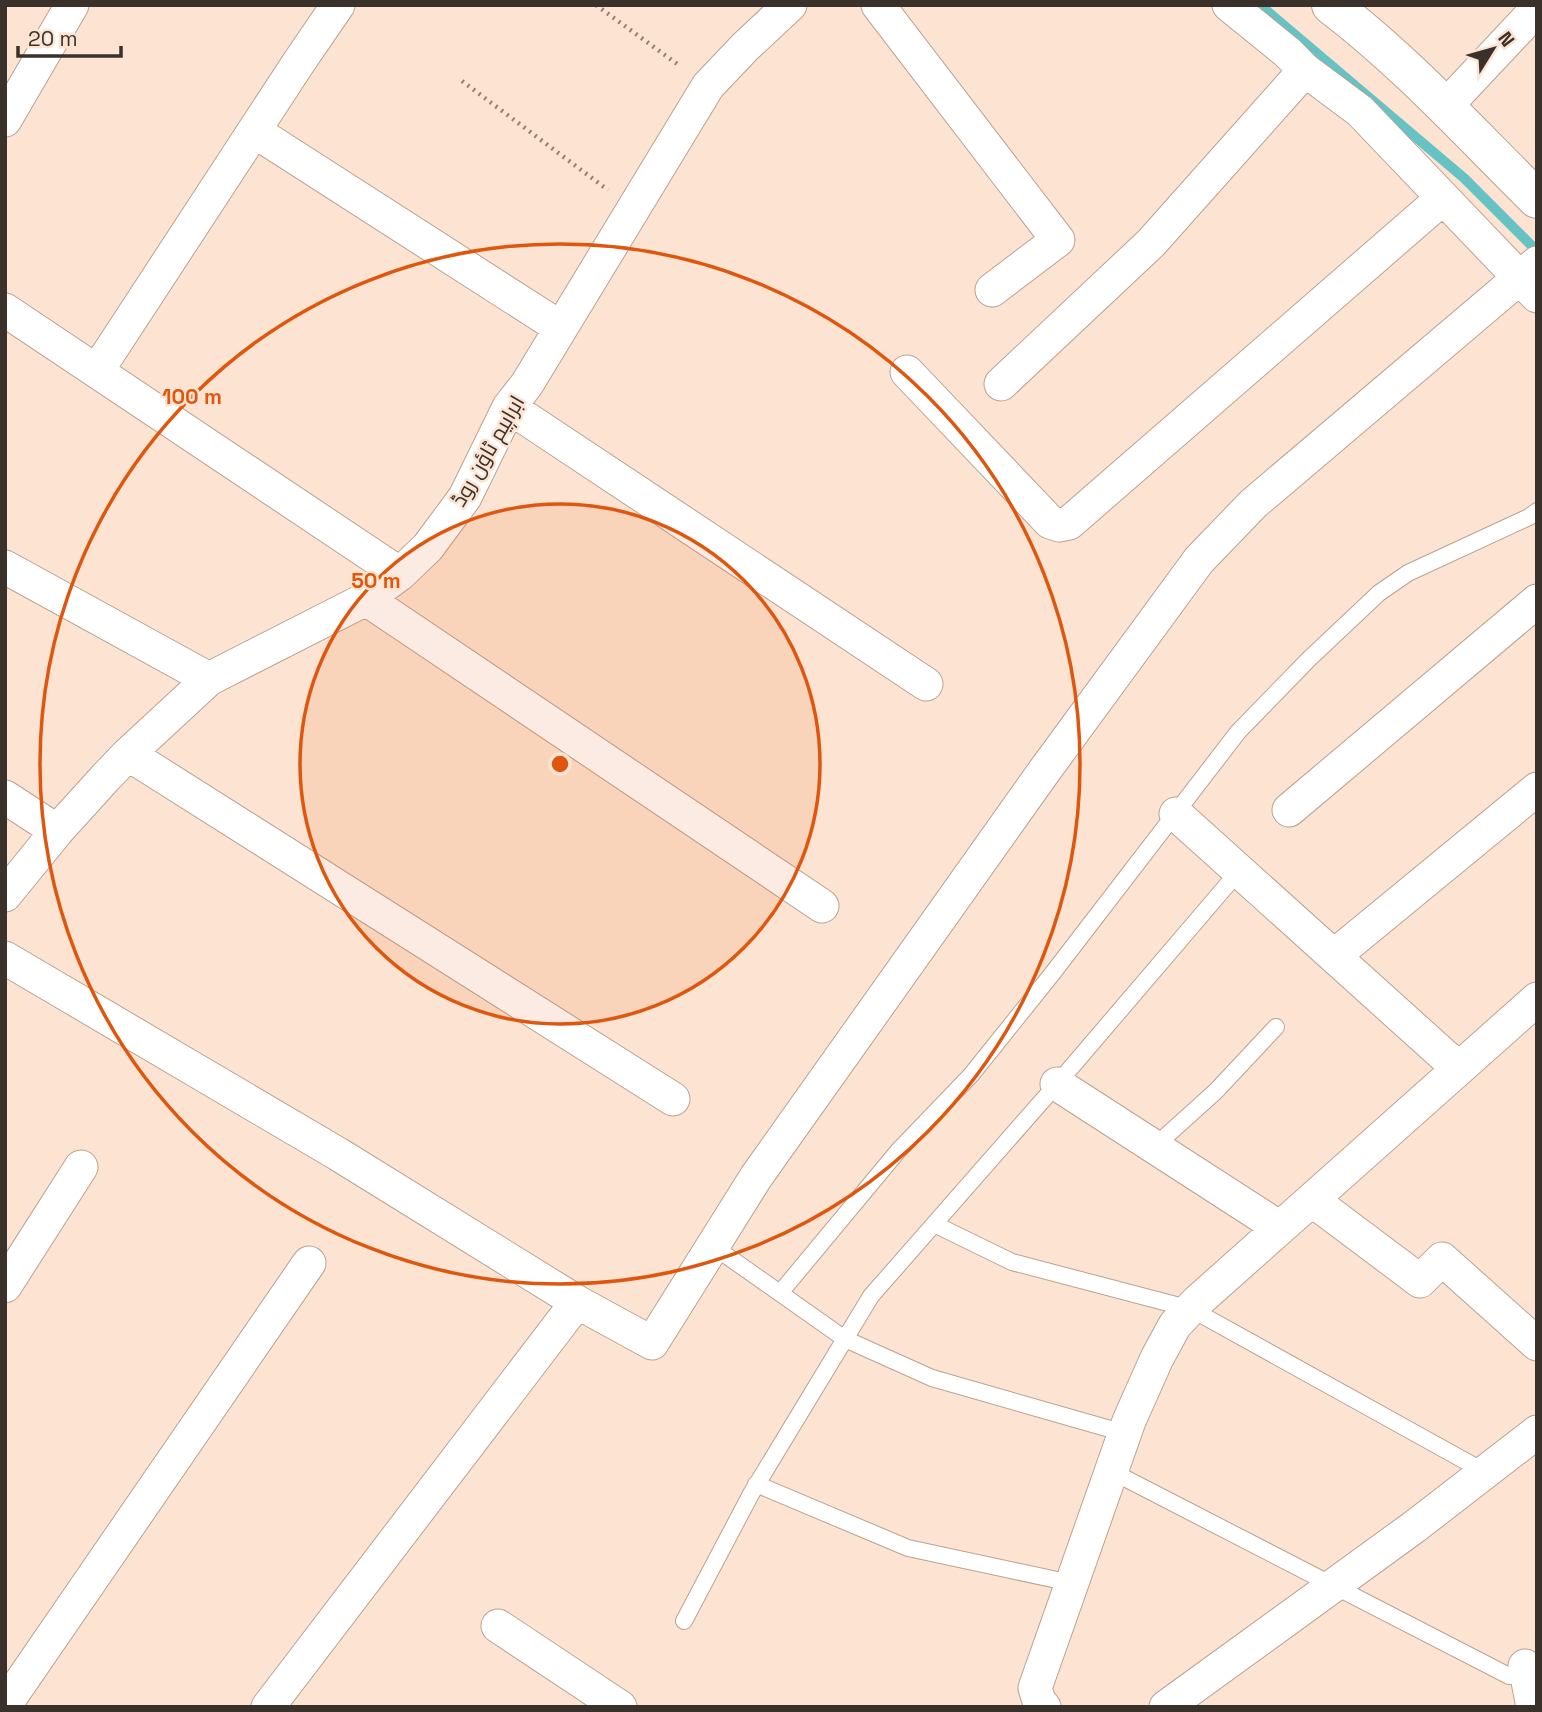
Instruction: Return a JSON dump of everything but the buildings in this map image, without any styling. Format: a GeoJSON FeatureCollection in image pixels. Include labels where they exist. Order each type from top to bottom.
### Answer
{"type":"FeatureCollection","features":[{"type":"Feature","properties":{"kind":"street"},"geometry":{"type":"LineString","coordinates":[[5,120],[72,5]]}},
{"type":"Feature","properties":{"kind":"street"},"geometry":{"type":"LineString","coordinates":[[97,371],[338,5]]}},
{"type":"Feature","properties":{"kind":"street","name":"ابراہیم ٹاؤن روڈ"},"geometry":{"type":"LineString","coordinates":[[5,895],[57,831],[128,754],[209,679],[366,599],[428,547],[465,496],[509,408],[527,384],[708,86],[790,5]]}},
{"type":"Feature","properties":{"kind":"street"},"geometry":{"type":"LineString","coordinates":[[878,5],[1058,240],[992,290]]}},
{"type":"Feature","properties":{"kind":"street"},"geometry":{"type":"LineString","coordinates":[[5,958],[338,1154],[577,1302],[652,1343],[764,1165],[1045,770],[1199,560],[1253,504],[1529,278],[1443,198],[1360,111],[1304,70],[1287,52],[1229,5]]}},
{"type":"Feature","properties":{"kind":"street"},"geometry":{"type":"LineString","coordinates":[[1331,5],[1406,68],[1537,199]]}},
{"type":"Feature","properties":{"kind":"street"},"geometry":{"type":"LineString","coordinates":[[1445,107],[1537,9]]}},
{"type":"Feature","properties":{"kind":"street"},"geometry":{"type":"LineString","coordinates":[[1001,384],[1151,243],[1304,70]]}},
{"type":"Feature","properties":{"kind":"street"},"geometry":{"type":"LineString","coordinates":[[254,131],[561,328]]}},
{"type":"Feature","properties":{"kind":"street"},"geometry":{"type":"LineString","coordinates":[[907,372],[1050,522],[1059,525],[1069,523],[1443,198]]}},
{"type":"Feature","properties":{"kind":"street"},"geometry":{"type":"LineString","coordinates":[[5,310],[400,573]]}},
{"type":"Feature","properties":{"kind":"street"},"geometry":{"type":"LineString","coordinates":[[509,408],[926,684]]}},
{"type":"Feature","properties":{"kind":"street"},"geometry":{"type":"LineString","coordinates":[[5,567],[209,679]]}},
{"type":"Feature","properties":{"kind":"street"},"geometry":{"type":"LineString","coordinates":[[366,599],[822,906]]}},
{"type":"Feature","properties":{"kind":"street"},"geometry":{"type":"LineString","coordinates":[[1289,810],[1537,601]]}},
{"type":"Feature","properties":{"kind":"street"},"geometry":{"type":"LineString","coordinates":[[128,754],[673,1099]]}},
{"type":"Feature","properties":{"kind":"street"},"geometry":{"type":"LineString","coordinates":[[1334,956],[1537,789]]}},
{"type":"Feature","properties":{"kind":"street"},"geometry":{"type":"LineString","coordinates":[[5,797],[57,831]]}},
{"type":"Feature","properties":{"kind":"street"},"geometry":{"type":"LineString","coordinates":[[1175,814],[1458,1068]]}},
{"type":"Feature","properties":{"kind":"street"},"geometry":{"type":"LineString","coordinates":[[1044,1707],[1035,1688],[1125,1433],[1157,1357],[1175,1325],[1537,999]]}},
{"type":"Feature","properties":{"kind":"street"},"geometry":{"type":"LineString","coordinates":[[1057,1084],[1280,1228]]}},
{"type":"Feature","properties":{"kind":"street"},"geometry":{"type":"LineString","coordinates":[[5,1286],[81,1167]]}},
{"type":"Feature","properties":{"kind":"street"},"geometry":{"type":"LineString","coordinates":[[1311,1200],[1420,1281],[1442,1259],[1537,1344]]}},
{"type":"Feature","properties":{"kind":"street"},"geometry":{"type":"LineString","coordinates":[[5,1705],[309,1263]]}},
{"type":"Feature","properties":{"kind":"street"},"geometry":{"type":"LineString","coordinates":[[268,1707],[577,1302]]}},
{"type":"Feature","properties":{"kind":"street"},"geometry":{"type":"LineString","coordinates":[[1166,1707],[1414,1527],[1537,1432]]}},
{"type":"Feature","properties":{"kind":"street"},"geometry":{"type":"LineString","coordinates":[[498,1626],[620,1707]]}},
{"type":"Feature","properties":{"kind":"street"},"geometry":{"type":"LineString","coordinates":[[1531,1663],[1533,1707]]}},
{"type":"Feature","properties":{"kind":"lane"},"geometry":{"type":"LineString","coordinates":[[780,1293],[898,1151],[971,1075],[1238,732],[1378,593],[1408,573],[1537,511]]}},
{"type":"Feature","properties":{"kind":"lane"},"geometry":{"type":"LineString","coordinates":[[684,1621],[757,1484],[871,1296],[1239,871]]}},
{"type":"Feature","properties":{"kind":"lane"},"geometry":{"type":"LineString","coordinates":[[1154,1147],[1216,1091],[1276,1027]]}},
{"type":"Feature","properties":{"kind":"lane"},"geometry":{"type":"LineString","coordinates":[[934,1224],[1012,1262],[1191,1309],[1485,1472]]}},
{"type":"Feature","properties":{"kind":"lane"},"geometry":{"type":"LineString","coordinates":[[713,1246],[845,1339],[932,1378],[1125,1433]]}},
{"type":"Feature","properties":{"kind":"lane"},"geometry":{"type":"LineString","coordinates":[[1111,1471],[1509,1676],[1531,1663]]}},
{"type":"Feature","properties":{"kind":"lane"},"geometry":{"type":"LineString","coordinates":[[757,1484],[908,1548],[1072,1583]]}},
{"type":"Feature","properties":{"kind":"path"},"geometry":{"type":"LineString","coordinates":[[596,5],[708,86]]}},
{"type":"Feature","properties":{"kind":"path"},"geometry":{"type":"LineString","coordinates":[[462,81],[634,209]]}},
{"type":"Feature","properties":{"kind":"waterway"},"geometry":{"type":"LineString","coordinates":[[1260,5],[1464,178],[1537,251]]}}]}
